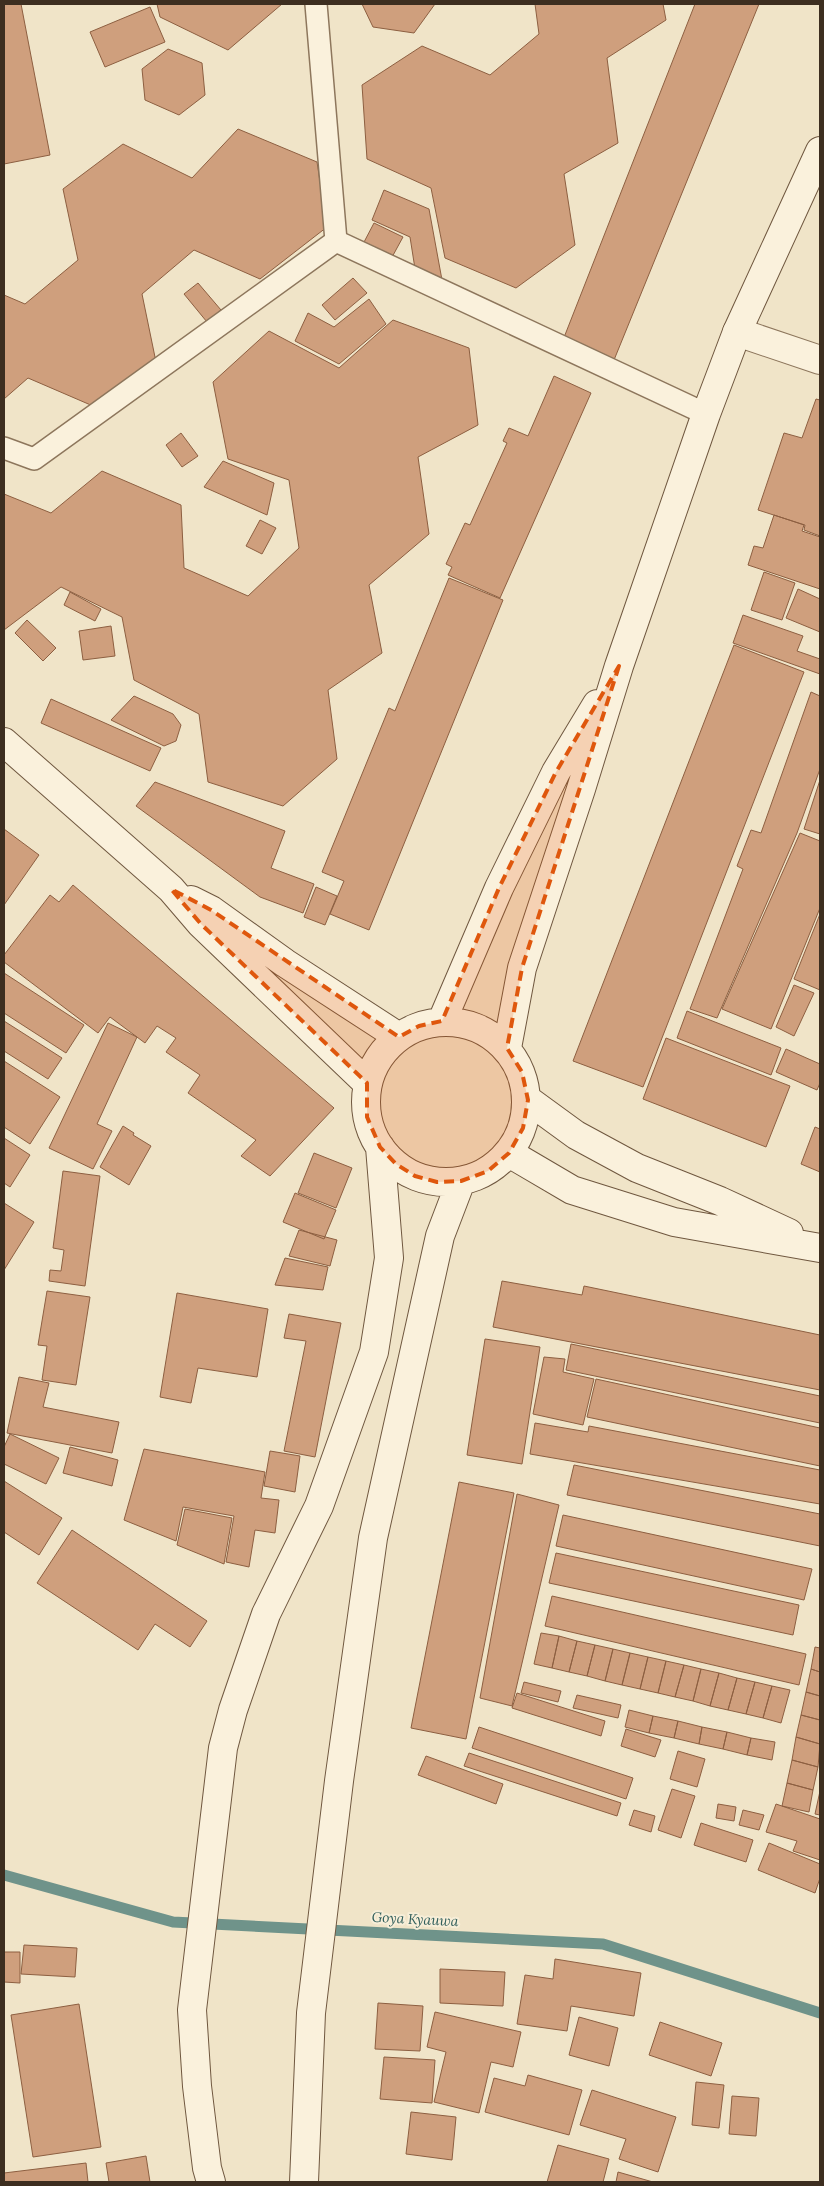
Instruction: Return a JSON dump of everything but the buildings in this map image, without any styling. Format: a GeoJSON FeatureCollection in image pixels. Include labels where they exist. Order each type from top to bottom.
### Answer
{"type":"FeatureCollection","features":[{"type":"Feature","properties":{"kind":"main road"},"geometry":{"type":"LineString","coordinates":[[507,1048],[522,968],[619,666],[706,414],[737,332],[820,151]]}},
{"type":"Feature","properties":{"kind":"main road"},"geometry":{"type":"LineString","coordinates":[[737,332],[820,360]]}},
{"type":"Feature","properties":{"kind":"main road"},"geometry":{"type":"LineString","coordinates":[[442,1021],[499,888],[552,781],[619,666]]}},
{"type":"Feature","properties":{"kind":"main road"},"geometry":{"type":"LineString","coordinates":[[4,742],[171,889],[201,924],[367,1083]]}},
{"type":"Feature","properties":{"kind":"main road"},"geometry":{"type":"LineString","coordinates":[[171,889],[211,910],[285,963],[399,1036]]}},
{"type":"Feature","properties":{"kind":"main road"},"geometry":{"type":"LineString","coordinates":[[211,2182],[207,2168],[197,2086],[192,2010],[223,1748],[233,1710],[266,1614],[319,1506],[374,1352],[388,1258],[380,1147],[367,1117],[367,1083],[379,1057],[399,1036],[419,1026],[442,1021],[478,1027],[507,1048],[522,1072],[528,1100],[523,1128],[509,1153],[488,1171],[461,1181],[438,1182],[416,1176],[396,1164],[380,1147]]}},
{"type":"Feature","properties":{"kind":"main road"},"geometry":{"type":"LineString","coordinates":[[528,1100],[576,1135],[637,1168],[720,1201],[820,1248]]}},
{"type":"Feature","properties":{"kind":"main road"},"geometry":{"type":"LineString","coordinates":[[509,1153],[572,1190],[674,1222],[820,1248]]}},
{"type":"Feature","properties":{"kind":"main road"},"geometry":{"type":"LineString","coordinates":[[304,2182],[312,2013],[339,1781],[373,1538],[440,1236],[461,1181]]}},
{"type":"Feature","properties":{"kind":"lane"},"geometry":{"type":"LineString","coordinates":[[316,4],[336,241]]}},
{"type":"Feature","properties":{"kind":"lane"},"geometry":{"type":"LineString","coordinates":[[336,241],[706,414]]}},
{"type":"Feature","properties":{"kind":"lane"},"geometry":{"type":"LineString","coordinates":[[4,448],[34,459],[336,241]]}},
{"type":"Feature","properties":{"kind":"highlighted area"},"geometry":{"type":"Polygon","coordinates":[[[619,666],[522,968],[507,1048],[522,1072],[528,1100],[523,1128],[509,1153],[488,1171],[461,1181],[437,1182],[415,1176],[396,1164],[380,1147],[367,1117],[367,1083],[201,924],[171,889],[211,910],[399,1037],[419,1026],[442,1021],[499,888],[556,772],[619,666]]]}},
{"type":"Feature","properties":{"kind":"waterway","name":"Goya Kyauwa"},"geometry":{"type":"LineString","coordinates":[[4,1875],[173,1922],[603,1944],[820,2013]]}}]}
